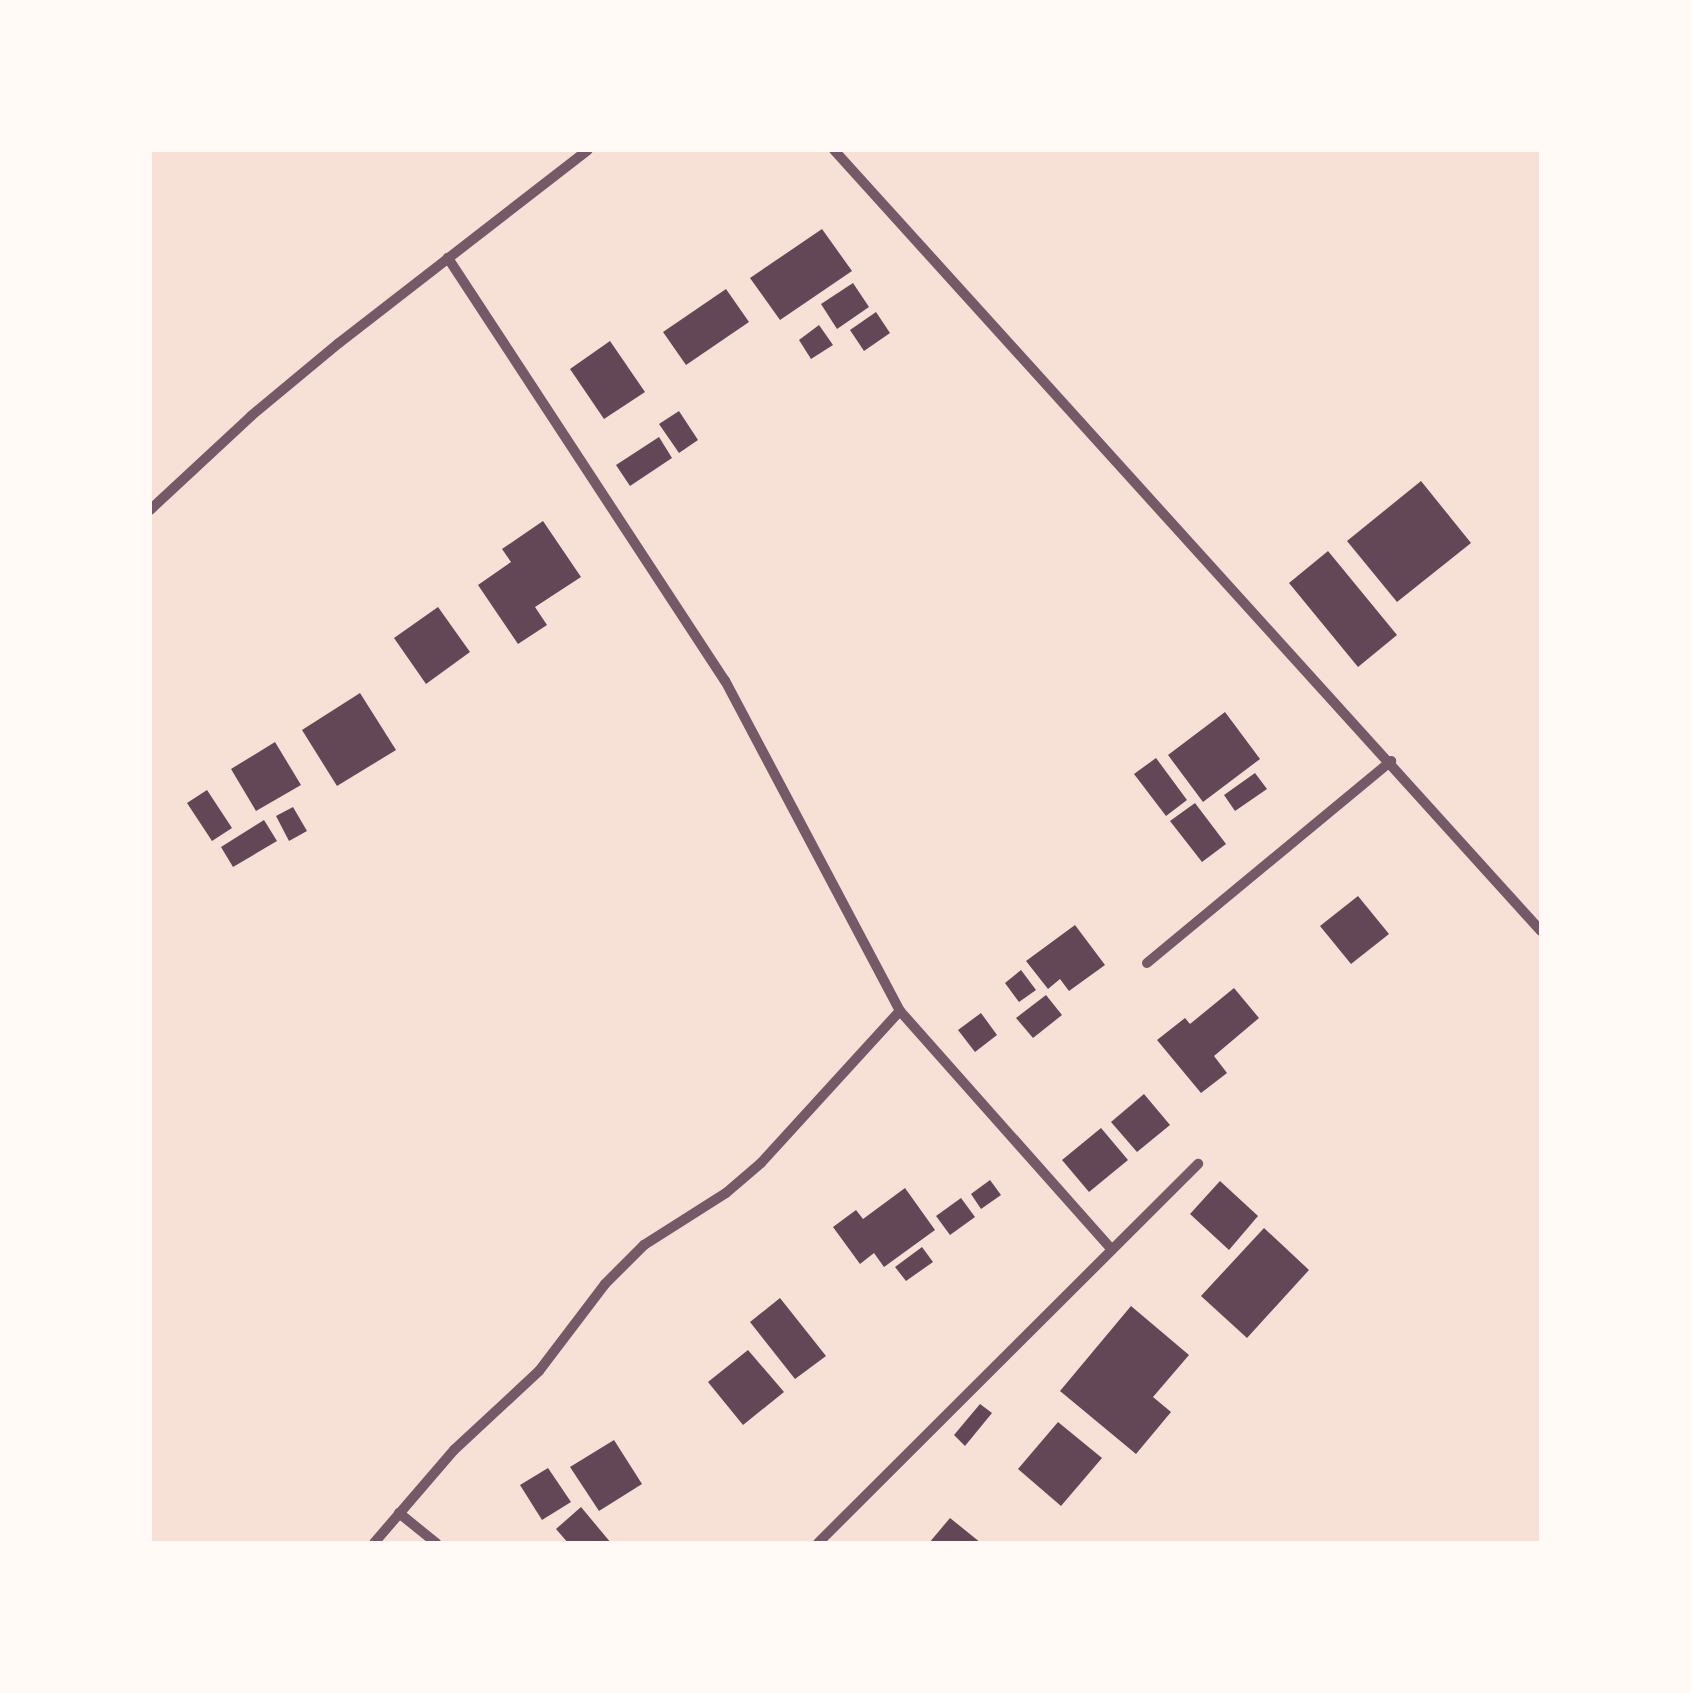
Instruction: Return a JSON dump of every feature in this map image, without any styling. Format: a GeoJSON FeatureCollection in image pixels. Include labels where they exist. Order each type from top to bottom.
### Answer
{"type":"FeatureCollection","features":[{"type":"Feature","properties":{"kind":"street"},"geometry":{"type":"LineString","coordinates":[[150,510],[251,416],[588,150]]}},
{"type":"Feature","properties":{"kind":"street"},"geometry":{"type":"LineString","coordinates":[[834,150],[1541,931]]}},
{"type":"Feature","properties":{"kind":"street"},"geometry":{"type":"LineString","coordinates":[[448,258],[725,680],[900,1011],[1112,1250]]}},
{"type":"Feature","properties":{"kind":"street"},"geometry":{"type":"LineString","coordinates":[[1146,964],[1391,761]]}},
{"type":"Feature","properties":{"kind":"street"},"geometry":{"type":"LineString","coordinates":[[374,1543],[454,1450],[538,1371],[605,1284],[644,1245],[726,1193],[761,1163],[900,1011]]}},
{"type":"Feature","properties":{"kind":"street"},"geometry":{"type":"LineString","coordinates":[[818,1543],[1198,1164]]}},
{"type":"Feature","properties":{"kind":"street"},"geometry":{"type":"LineString","coordinates":[[399,1514],[436,1543]]}},
{"type":"Feature","properties":{"kind":"building"},"geometry":{"type":"Polygon","coordinates":[[[822,229],[852,271],[780,320],[750,278],[822,229]]]}},
{"type":"Feature","properties":{"kind":"building"},"geometry":{"type":"Polygon","coordinates":[[[853,283],[869,307],[837,329],[821,304],[853,283]]]}},
{"type":"Feature","properties":{"kind":"building"},"geometry":{"type":"Polygon","coordinates":[[[726,289],[749,322],[686,365],[663,332],[726,289]]]}},
{"type":"Feature","properties":{"kind":"building"},"geometry":{"type":"Polygon","coordinates":[[[876,312],[890,333],[864,351],[850,330],[876,312]]]}},
{"type":"Feature","properties":{"kind":"building"},"geometry":{"type":"Polygon","coordinates":[[[819,325],[833,345],[811,359],[799,340],[819,325]]]}},
{"type":"Feature","properties":{"kind":"building"},"geometry":{"type":"Polygon","coordinates":[[[610,341],[645,392],[604,419],[570,369],[610,341]]]}},
{"type":"Feature","properties":{"kind":"building"},"geometry":{"type":"Polygon","coordinates":[[[679,411],[698,440],[679,453],[659,424],[679,411]]]}},
{"type":"Feature","properties":{"kind":"building"},"geometry":{"type":"Polygon","coordinates":[[[659,437],[672,458],[630,486],[616,465],[659,437]]]}},
{"type":"Feature","properties":{"kind":"building"},"geometry":{"type":"Polygon","coordinates":[[[1421,481],[1471,543],[1397,602],[1347,541],[1421,481]]]}},
{"type":"Feature","properties":{"kind":"building"},"geometry":{"type":"Polygon","coordinates":[[[543,521],[581,577],[535,607],[547,625],[518,644],[478,585],[511,562],[502,549],[543,521]]]}},
{"type":"Feature","properties":{"kind":"building"},"geometry":{"type":"Polygon","coordinates":[[[1328,551],[1397,635],[1358,667],[1289,583],[1328,551]]]}},
{"type":"Feature","properties":{"kind":"building"},"geometry":{"type":"Polygon","coordinates":[[[438,607],[470,652],[426,684],[394,638],[438,607]]]}},
{"type":"Feature","properties":{"kind":"building"},"geometry":{"type":"Polygon","coordinates":[[[360,693],[396,750],[337,786],[302,730],[360,693]]]}},
{"type":"Feature","properties":{"kind":"building"},"geometry":{"type":"Polygon","coordinates":[[[1225,712],[1260,759],[1203,802],[1168,755],[1225,712]]]}},
{"type":"Feature","properties":{"kind":"building"},"geometry":{"type":"Polygon","coordinates":[[[275,742],[301,785],[256,811],[231,769],[275,742]]]}},
{"type":"Feature","properties":{"kind":"building"},"geometry":{"type":"Polygon","coordinates":[[[1156,758],[1187,800],[1166,816],[1134,774],[1156,758]]]}},
{"type":"Feature","properties":{"kind":"building"},"geometry":{"type":"Polygon","coordinates":[[[1255,773],[1267,789],[1235,811],[1224,795],[1255,773]]]}},
{"type":"Feature","properties":{"kind":"building"},"geometry":{"type":"Polygon","coordinates":[[[207,790],[232,828],[212,841],[187,803],[207,790]]]}},
{"type":"Feature","properties":{"kind":"building"},"geometry":{"type":"Polygon","coordinates":[[[1195,803],[1226,844],[1202,862],[1170,821],[1195,803]]]}},
{"type":"Feature","properties":{"kind":"building"},"geometry":{"type":"Polygon","coordinates":[[[293,807],[307,831],[289,841],[276,816],[293,807]]]}},
{"type":"Feature","properties":{"kind":"building"},"geometry":{"type":"Polygon","coordinates":[[[264,820],[277,841],[233,867],[221,847],[264,820]]]}},
{"type":"Feature","properties":{"kind":"building"},"geometry":{"type":"Polygon","coordinates":[[[1358,896],[1389,934],[1351,964],[1320,926],[1358,896]]]}},
{"type":"Feature","properties":{"kind":"building"},"geometry":{"type":"Polygon","coordinates":[[[1075,925],[1105,965],[1069,991],[1060,979],[1048,989],[1026,961],[1075,925]]]}},
{"type":"Feature","properties":{"kind":"building"},"geometry":{"type":"Polygon","coordinates":[[[1021,970],[1036,990],[1019,1002],[1005,983],[1021,970]]]}},
{"type":"Feature","properties":{"kind":"building"},"geometry":{"type":"Polygon","coordinates":[[[1234,988],[1259,1018],[1214,1056],[1227,1073],[1201,1093],[1157,1040],[1185,1018],[1190,1024],[1234,988]]]}},
{"type":"Feature","properties":{"kind":"building"},"geometry":{"type":"Polygon","coordinates":[[[1046,995],[1062,1015],[1033,1038],[1016,1018],[1046,995]]]}},
{"type":"Feature","properties":{"kind":"building"},"geometry":{"type":"Polygon","coordinates":[[[981,1013],[997,1035],[975,1052],[958,1030],[981,1013]]]}},
{"type":"Feature","properties":{"kind":"building"},"geometry":{"type":"Polygon","coordinates":[[[1144,1094],[1170,1125],[1137,1152],[1111,1122],[1144,1094]]]}},
{"type":"Feature","properties":{"kind":"building"},"geometry":{"type":"Polygon","coordinates":[[[1101,1128],[1128,1160],[1089,1192],[1062,1160],[1101,1128]]]}},
{"type":"Feature","properties":{"kind":"building"},"geometry":{"type":"Polygon","coordinates":[[[990,1180],[1001,1195],[981,1209],[971,1194],[990,1180]]]}},
{"type":"Feature","properties":{"kind":"building"},"geometry":{"type":"Polygon","coordinates":[[[1220,1181],[1258,1216],[1229,1250],[1190,1214],[1220,1181]]]}},
{"type":"Feature","properties":{"kind":"building"},"geometry":{"type":"Polygon","coordinates":[[[905,1188],[935,1230],[884,1267],[874,1253],[860,1264],[833,1227],[856,1210],[863,1219],[905,1188]]]}},
{"type":"Feature","properties":{"kind":"building"},"geometry":{"type":"Polygon","coordinates":[[[961,1198],[975,1217],[950,1235],[936,1216],[961,1198]]]}},
{"type":"Feature","properties":{"kind":"building"},"geometry":{"type":"Polygon","coordinates":[[[1264,1228],[1309,1270],[1247,1338],[1201,1296],[1264,1228]]]}},
{"type":"Feature","properties":{"kind":"building"},"geometry":{"type":"Polygon","coordinates":[[[922,1247],[933,1262],[906,1281],[895,1267],[922,1247]]]}},
{"type":"Feature","properties":{"kind":"building"},"geometry":{"type":"Polygon","coordinates":[[[780,1298],[826,1356],[795,1379],[750,1322],[780,1298]]]}},
{"type":"Feature","properties":{"kind":"building"},"geometry":{"type":"Polygon","coordinates":[[[1131,1306],[1189,1355],[1153,1397],[1171,1412],[1136,1454],[1060,1391],[1131,1306]]]}},
{"type":"Feature","properties":{"kind":"building"},"geometry":{"type":"Polygon","coordinates":[[[748,1350],[784,1392],[743,1425],[708,1382],[748,1350]]]}},
{"type":"Feature","properties":{"kind":"building"},"geometry":{"type":"Polygon","coordinates":[[[980,1404],[992,1413],[965,1446],[954,1435],[980,1404]]]}},
{"type":"Feature","properties":{"kind":"building"},"geometry":{"type":"Polygon","coordinates":[[[1058,1422],[1102,1458],[1061,1506],[1018,1469],[1058,1422]]]}},
{"type":"Feature","properties":{"kind":"building"},"geometry":{"type":"Polygon","coordinates":[[[614,1440],[642,1484],[599,1511],[570,1467],[614,1440]]]}},
{"type":"Feature","properties":{"kind":"building"},"geometry":{"type":"Polygon","coordinates":[[[548,1468],[571,1502],[542,1520],[520,1485],[548,1468]]]}},
{"type":"Feature","properties":{"kind":"building"},"geometry":{"type":"Polygon","coordinates":[[[581,1507],[611,1543],[568,1543],[556,1529],[581,1507]]]}},
{"type":"Feature","properties":{"kind":"building"},"geometry":{"type":"Polygon","coordinates":[[[950,1518],[981,1543],[929,1543],[950,1518]]]}}]}
